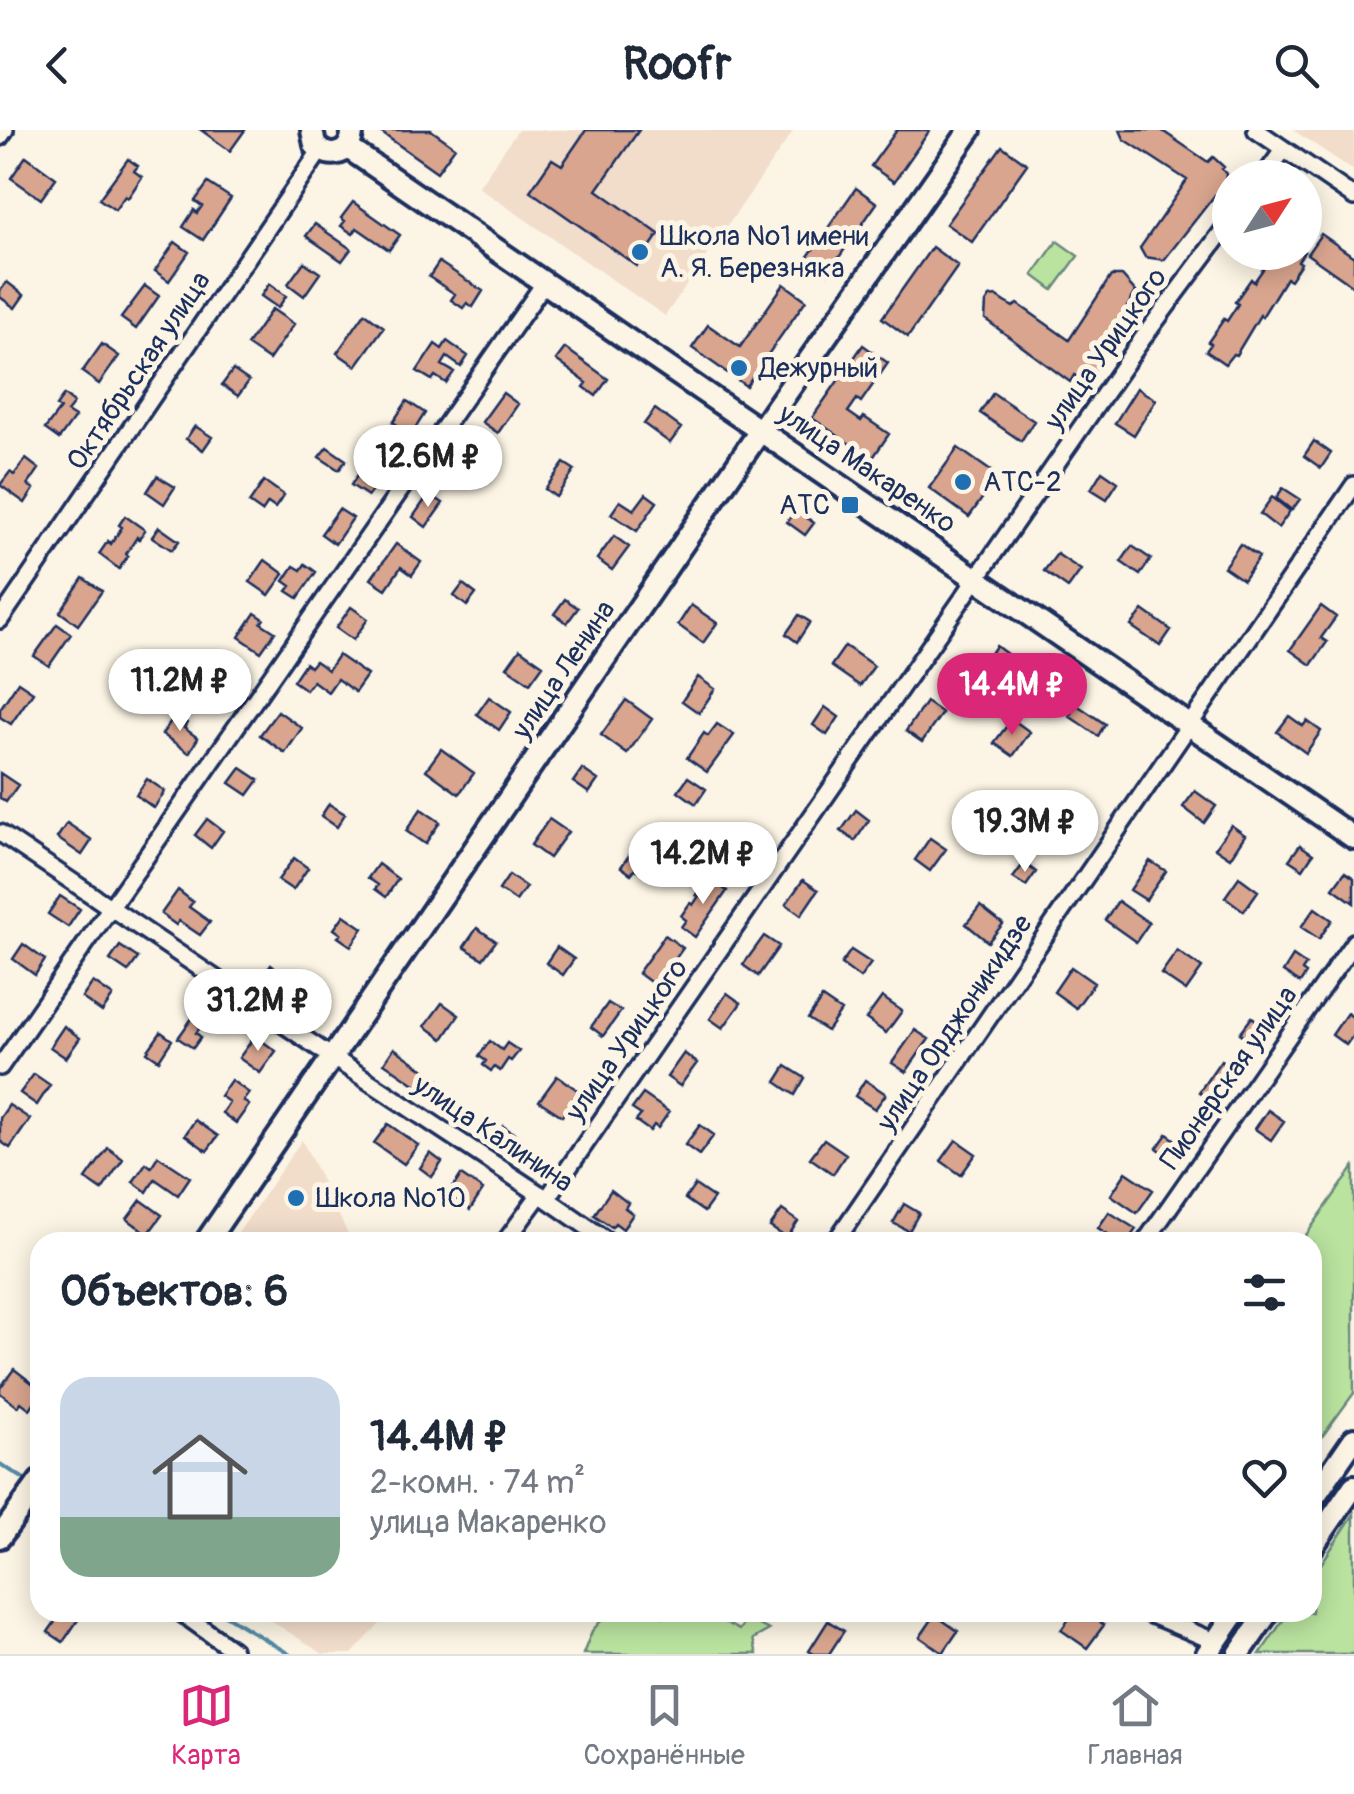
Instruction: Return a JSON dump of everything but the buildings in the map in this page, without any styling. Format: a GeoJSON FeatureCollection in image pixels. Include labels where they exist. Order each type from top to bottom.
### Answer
{"type":"FeatureCollection","features":[{"type":"Feature","properties":{"kind":"main road"},"geometry":{"type":"LineString","coordinates":[[312,130],[312,138],[327,155],[335,155],[350,139]]}},
{"type":"Feature","properties":{"kind":"main road","name":"улица Ленина"},"geometry":{"type":"LineString","coordinates":[[213,1232],[970,130]]}},
{"type":"Feature","properties":{"kind":"main road","name":"улица Макаренко"},"geometry":{"type":"LineString","coordinates":[[350,139],[545,282],[1354,838]]}},
{"type":"Feature","properties":{"kind":"main road"},"geometry":{"type":"LineString","coordinates":[[1322,1486],[1354,1440]]}},
{"type":"Feature","properties":{"kind":"main road"},"geometry":{"type":"LineString","coordinates":[[1322,1532],[1354,1486]]}},
{"type":"Feature","properties":{"kind":"main road"},"geometry":{"type":"LineString","coordinates":[[0,1537],[30,1508]]}},
{"type":"Feature","properties":{"kind":"main road"},"geometry":{"type":"LineString","coordinates":[[1211,1648],[1229,1622]]}},
{"type":"Feature","properties":{"kind":"main road"},"geometry":{"type":"LineString","coordinates":[[1239,1654],[1261,1622]]}},
{"type":"Feature","properties":{"kind":"street"},"geometry":{"type":"LineString","coordinates":[[0,137],[5,130]]}},
{"type":"Feature","properties":{"kind":"street"},"geometry":{"type":"LineString","coordinates":[[1256,130],[1354,197]]}},
{"type":"Feature","properties":{"kind":"street"},"geometry":{"type":"LineString","coordinates":[[1276,160],[1284,149]]}},
{"type":"Feature","properties":{"kind":"street","name":"Октябрьская улица"},"geometry":{"type":"LineString","coordinates":[[0,620],[320,151]]}},
{"type":"Feature","properties":{"kind":"street","name":"улица Урицкого"},"geometry":{"type":"LineString","coordinates":[[513,1232],[544,1196],[1142,338],[1212,245]]}},
{"type":"Feature","properties":{"kind":"street"},"geometry":{"type":"LineString","coordinates":[[0,1067],[545,282]]}},
{"type":"Feature","properties":{"kind":"street","name":"улица Орджоникидзе"},"geometry":{"type":"LineString","coordinates":[[842,1232],[1354,486]]}},
{"type":"Feature","properties":{"kind":"street","name":"улица Калинина"},"geometry":{"type":"LineString","coordinates":[[0,834],[595,1232]]}},
{"type":"Feature","properties":{"kind":"street","name":"Пионерская улица"},"geometry":{"type":"LineString","coordinates":[[1152,1232],[1354,942]]}},
{"type":"Feature","properties":{"kind":"street"},"geometry":{"type":"LineString","coordinates":[[193,1622],[231,1652]]}},
{"type":"Feature","properties":{"kind":"street"},"geometry":{"type":"LineString","coordinates":[[1163,1622],[1211,1648]]}},
{"type":"Feature","properties":{"kind":"shaded area","name":"Школа №1 имени А. Я. Березняка"},"geometry":{"type":"Polygon","coordinates":[[[518,130],[794,130],[665,316],[478,187],[518,130]]]}},
{"type":"Feature","properties":{"kind":"shaded area"},"geometry":{"type":"Polygon","coordinates":[[[1293,130],[1354,130],[1354,171],[1293,130]]]}},
{"type":"Feature","properties":{"kind":"shaded area","name":"Школа №10"},"geometry":{"type":"Polygon","coordinates":[[[302,1140],[347,1232],[239,1232],[302,1140]]]}},
{"type":"Feature","properties":{"kind":"shaded area"},"geometry":{"type":"Polygon","coordinates":[[[273,1622],[382,1622],[352,1654],[323,1654],[273,1622]]]}},
{"type":"Feature","properties":{"kind":"green space"},"geometry":{"type":"Polygon","coordinates":[[[1057,241],[1078,256],[1053,290],[1033,275],[1057,241]]]}},
{"type":"Feature","properties":{"kind":"green space"},"geometry":{"type":"Polygon","coordinates":[[[1354,1167],[1354,1393],[1322,1437],[1322,1232],[1308,1232],[1354,1167]]]}},
{"type":"Feature","properties":{"kind":"green space"},"geometry":{"type":"Polygon","coordinates":[[[1354,1514],[1354,1654],[1260,1654],[1282,1622],[1322,1622],[1322,1562],[1354,1514]]]}},
{"type":"Feature","properties":{"kind":"green space"},"geometry":{"type":"Polygon","coordinates":[[[600,1622],[723,1622],[739,1630],[745,1622],[753,1622],[769,1630],[753,1639],[757,1654],[583,1654],[600,1622]]]}},
{"type":"Feature","properties":{"kind":"waterway"},"geometry":{"type":"LineString","coordinates":[[0,1464],[26,1480]]}},
{"type":"Feature","properties":{"kind":"waterway"},"geometry":{"type":"LineString","coordinates":[[236,1622],[289,1654]]}},
{"type":"Feature","properties":{"kind":"place","name":"Школа №1 имени А. Я. Березняка"},"geometry":{"type":"Point","coordinates":[640,252]}},
{"type":"Feature","properties":{"kind":"place","name":"Дежурный"},"geometry":{"type":"Point","coordinates":[739,368]}},
{"type":"Feature","properties":{"kind":"place","name":"АТС-2"},"geometry":{"type":"Point","coordinates":[963,482]}},
{"type":"Feature","properties":{"kind":"place","name":"АТС"},"geometry":{"type":"Point","coordinates":[850,505]}},
{"type":"Feature","properties":{"kind":"place","name":"Школа №10"},"geometry":{"type":"Point","coordinates":[296,1198]}}]}
